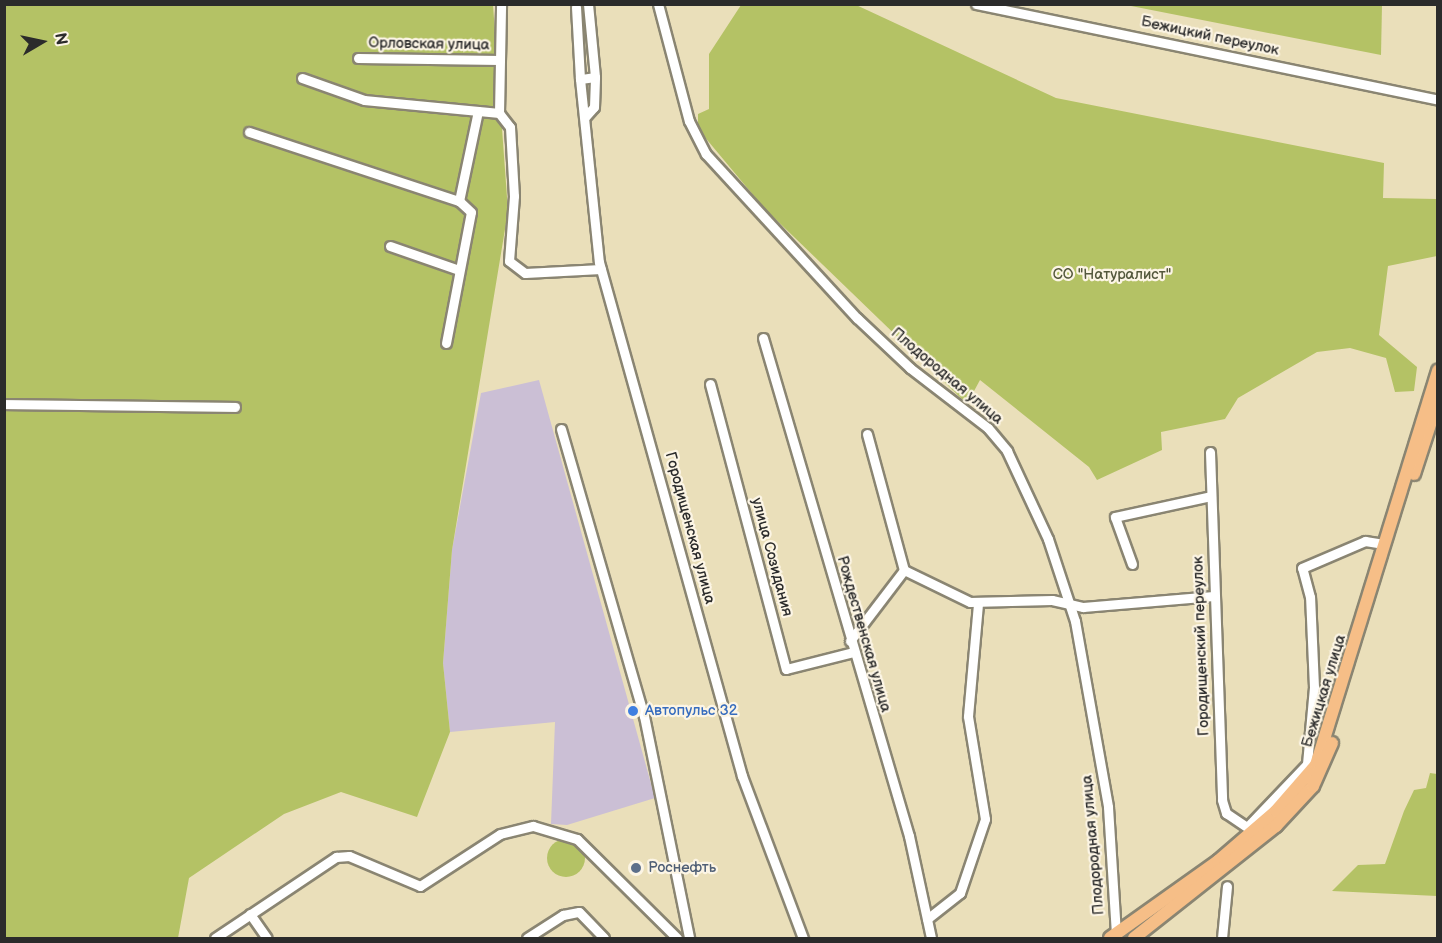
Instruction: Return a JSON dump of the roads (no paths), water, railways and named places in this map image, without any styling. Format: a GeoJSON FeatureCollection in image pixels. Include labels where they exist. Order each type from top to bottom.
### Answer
{"type":"FeatureCollection","features":[{"type":"Feature","properties":{"kind":"main road","name":"Бежицкая улица"},"geometry":{"type":"LineString","coordinates":[[1114,937],[1218,861],[1308,778],[1321,753],[1437,370]]}},
{"type":"Feature","properties":{"kind":"main road","name":"Бежицкая улица"},"geometry":{"type":"LineString","coordinates":[[1134,939],[1262,840],[1322,772],[1437,400]]}},
{"type":"Feature","properties":{"kind":"street"},"geometry":{"type":"LineString","coordinates":[[501,4],[499,113],[510,127],[514,196],[509,261],[525,273],[601,269]]}},
{"type":"Feature","properties":{"kind":"street","name":"Городищенская улица"},"geometry":{"type":"LineString","coordinates":[[585,117],[594,107],[595,77],[588,4]]}},
{"type":"Feature","properties":{"kind":"street","name":"Плодородная улица"},"geometry":{"type":"LineString","coordinates":[[658,4],[689,121],[706,154],[857,318],[998,437],[1044,531],[1071,604],[1108,807],[1114,937]]}},
{"type":"Feature","properties":{"kind":"street","name":"Бежицкий переулок"},"geometry":{"type":"LineString","coordinates":[[976,4],[1437,100]]}},
{"type":"Feature","properties":{"kind":"street","name":"Городищенская улица"},"geometry":{"type":"LineString","coordinates":[[576,7],[592,226],[601,269],[742,776],[804,939]]}},
{"type":"Feature","properties":{"kind":"street","name":"Орловская улица"},"geometry":{"type":"LineString","coordinates":[[357,58],[501,60]]}},
{"type":"Feature","properties":{"kind":"street"},"geometry":{"type":"LineString","coordinates":[[580,79],[595,77]]}},
{"type":"Feature","properties":{"kind":"street"},"geometry":{"type":"LineString","coordinates":[[302,78],[364,100],[499,113]]}},
{"type":"Feature","properties":{"kind":"street"},"geometry":{"type":"LineString","coordinates":[[459,201],[478,111]]}},
{"type":"Feature","properties":{"kind":"street"},"geometry":{"type":"LineString","coordinates":[[249,132],[459,201],[471,212],[446,343]]}},
{"type":"Feature","properties":{"kind":"street"},"geometry":{"type":"LineString","coordinates":[[390,246],[459,270]]}},
{"type":"Feature","properties":{"kind":"street","name":"Рождественская улица"},"geometry":{"type":"LineString","coordinates":[[764,338],[915,860],[931,939]]}},
{"type":"Feature","properties":{"kind":"street","name":"улица Созидания"},"geometry":{"type":"LineString","coordinates":[[710,384],[786,669],[853,652]]}},
{"type":"Feature","properties":{"kind":"street"},"geometry":{"type":"LineString","coordinates":[[4,404],[236,407]]}},
{"type":"Feature","properties":{"kind":"street"},"geometry":{"type":"LineString","coordinates":[[561,429],[644,716],[689,939]]}},
{"type":"Feature","properties":{"kind":"street"},"geometry":{"type":"LineString","coordinates":[[867,434],[903,570]]}},
{"type":"Feature","properties":{"kind":"street","name":"Городищенский переулок"},"geometry":{"type":"LineString","coordinates":[[1210,452],[1222,800],[1226,813],[1247,827],[1307,764],[1314,687],[1310,597],[1302,568],[1365,541],[1384,544]]}},
{"type":"Feature","properties":{"kind":"street"},"geometry":{"type":"LineString","coordinates":[[1132,564],[1115,517],[1211,496]]}},
{"type":"Feature","properties":{"kind":"street"},"geometry":{"type":"LineString","coordinates":[[903,570],[978,603],[1052,600],[1071,604],[1214,596]]}},
{"type":"Feature","properties":{"kind":"street"},"geometry":{"type":"LineString","coordinates":[[850,641],[903,570]]}},
{"type":"Feature","properties":{"kind":"street"},"geometry":{"type":"LineString","coordinates":[[927,919],[960,893],[985,819],[968,716],[978,603]]}},
{"type":"Feature","properties":{"kind":"street"},"geometry":{"type":"LineString","coordinates":[[214,939],[336,857],[349,856],[420,886],[500,834],[543,826],[577,840],[677,939]]}},
{"type":"Feature","properties":{"kind":"street"},"geometry":{"type":"LineString","coordinates":[[1222,939],[1227,886]]}},
{"type":"Feature","properties":{"kind":"street"},"geometry":{"type":"LineString","coordinates":[[527,939],[563,915],[579,912],[604,939]]}},
{"type":"Feature","properties":{"kind":"street"},"geometry":{"type":"LineString","coordinates":[[250,914],[267,939]]}},
{"type":"Feature","properties":{"kind":"place","name":"Автопульс 32"},"geometry":{"type":"Point","coordinates":[633,711]}},
{"type":"Feature","properties":{"kind":"place","name":"Роснефть"},"geometry":{"type":"Point","coordinates":[636,868]}},
{"type":"Feature","properties":{"kind":"park label","name":"СО \"Натуралист\""},"geometry":{"type":"Point","coordinates":[1112,275]}}]}
